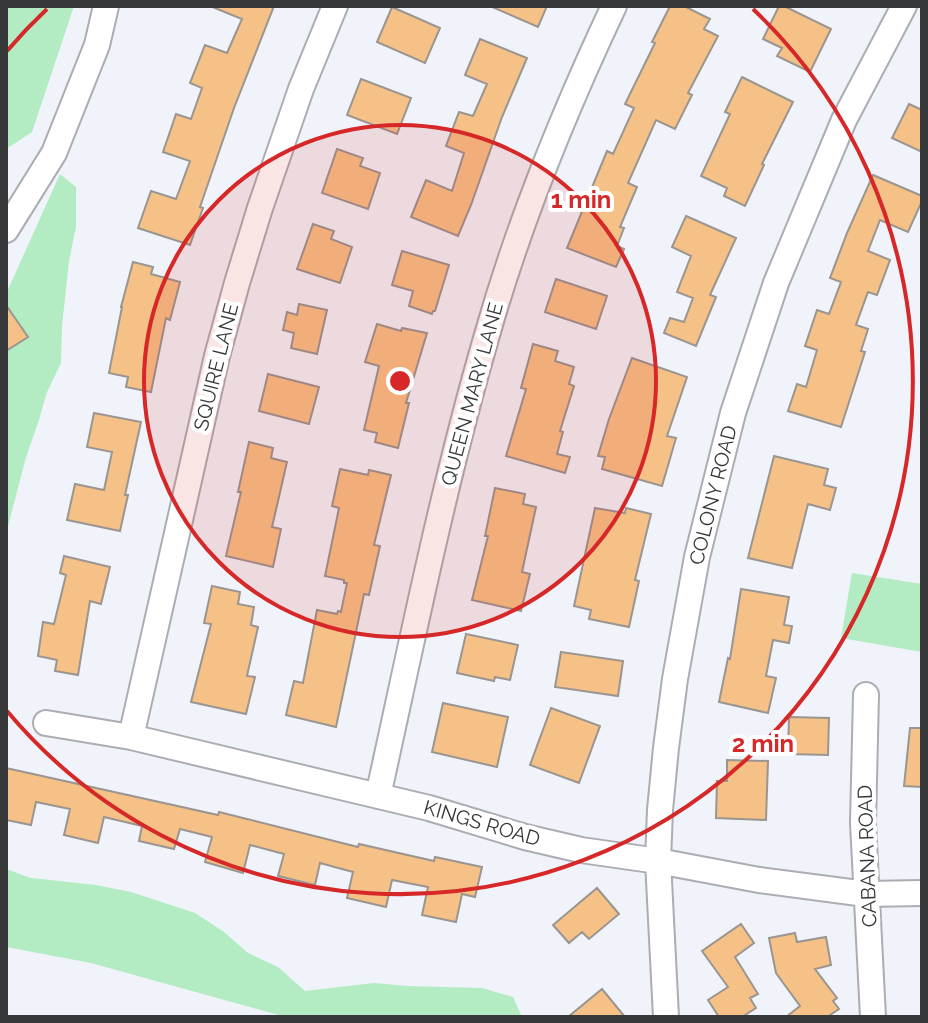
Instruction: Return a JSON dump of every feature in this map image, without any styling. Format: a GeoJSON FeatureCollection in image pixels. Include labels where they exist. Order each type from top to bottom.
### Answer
{"type":"FeatureCollection","features":[{"type":"Feature","properties":{"kind":"street"},"geometry":{"type":"LineString","coordinates":[[6,230],[54,153],[97,45],[106,6]]}},
{"type":"Feature","properties":{"kind":"street","name":"SQUIRE LANE"},"geometry":{"type":"LineString","coordinates":[[131,737],[217,356],[237,283],[301,89],[335,6]]}},
{"type":"Feature","properties":{"kind":"street","name":"QUEEN MARY LANE"},"geometry":{"type":"LineString","coordinates":[[378,796],[447,485],[487,334],[527,209],[579,79],[614,6]]}},
{"type":"Feature","properties":{"kind":"street","name":"COLONY ROAD"},"geometry":{"type":"LineString","coordinates":[[666,1017],[658,861],[666,748],[685,613],[703,528],[733,413],[776,283],[844,120],[904,6]]}},
{"type":"Feature","properties":{"kind":"street","name":"CABANA ROAD"},"geometry":{"type":"LineString","coordinates":[[866,695],[863,823],[873,1017]]}},
{"type":"Feature","properties":{"kind":"street","name":"KINGS ROAD"},"geometry":{"type":"LineString","coordinates":[[46,723],[131,737],[429,808],[581,850],[759,880],[866,894],[922,893]]}},
{"type":"Feature","properties":{"kind":"green space"},"geometry":{"type":"Polygon","coordinates":[[[6,6],[74,6],[32,132],[6,149],[6,6]]]}},
{"type":"Feature","properties":{"kind":"green space"},"geometry":{"type":"Polygon","coordinates":[[[60,174],[76,187],[76,227],[69,261],[61,363],[47,392],[26,457],[6,534],[6,294],[60,174]]]}},
{"type":"Feature","properties":{"kind":"green space"},"geometry":{"type":"Polygon","coordinates":[[[852,573],[922,584],[922,652],[841,638],[852,573]]]}},
{"type":"Feature","properties":{"kind":"green space"},"geometry":{"type":"Polygon","coordinates":[[[6,869],[31,878],[131,892],[195,913],[248,953],[278,967],[305,991],[374,983],[482,988],[513,997],[522,1017],[286,1017],[91,963],[6,947],[6,869]]]}},
{"type":"Feature","properties":{"kind":"building"},"geometry":{"type":"Polygon","coordinates":[[[210,6],[274,6],[234,108],[190,245],[138,228],[151,191],[176,199],[190,161],[163,152],[176,114],[191,119],[202,88],[190,83],[205,45],[227,53],[242,19],[210,6]]]}},
{"type":"Feature","properties":{"kind":"building"},"geometry":{"type":"Polygon","coordinates":[[[490,6],[547,6],[538,27],[490,6]]]}},
{"type":"Feature","properties":{"kind":"building"},"geometry":{"type":"Polygon","coordinates":[[[670,6],[684,6],[710,19],[704,29],[718,36],[688,93],[692,95],[675,129],[656,120],[628,183],[637,187],[620,227],[624,228],[617,246],[624,249],[616,267],[567,248],[607,151],[613,154],[634,108],[625,104],[670,6]]]}},
{"type":"Feature","properties":{"kind":"building"},"geometry":{"type":"Polygon","coordinates":[[[779,6],[831,29],[810,72],[777,56],[782,48],[763,39],[779,6]]]}},
{"type":"Feature","properties":{"kind":"building"},"geometry":{"type":"Polygon","coordinates":[[[392,7],[440,28],[425,63],[377,42],[392,7]]]}},
{"type":"Feature","properties":{"kind":"building"},"geometry":{"type":"Polygon","coordinates":[[[480,39],[527,58],[458,236],[411,217],[426,180],[452,191],[464,153],[446,146],[459,112],[473,116],[487,84],[465,75],[480,39]]]}},
{"type":"Feature","properties":{"kind":"building"},"geometry":{"type":"Polygon","coordinates":[[[742,77],[793,102],[745,206],[724,196],[727,188],[701,176],[730,114],[725,112],[742,77]]]}},
{"type":"Feature","properties":{"kind":"building"},"geometry":{"type":"Polygon","coordinates":[[[361,79],[411,98],[397,134],[347,115],[361,79]]]}},
{"type":"Feature","properties":{"kind":"building"},"geometry":{"type":"Polygon","coordinates":[[[909,104],[922,110],[922,152],[892,138],[909,104]]]}},
{"type":"Feature","properties":{"kind":"building"},"geometry":{"type":"Polygon","coordinates":[[[337,149],[363,158],[360,166],[380,173],[368,209],[322,193],[337,149]]]}},
{"type":"Feature","properties":{"kind":"building"},"geometry":{"type":"Polygon","coordinates":[[[873,175],[922,196],[922,201],[908,232],[880,220],[868,251],[890,260],[877,295],[868,292],[856,325],[868,329],[861,351],[865,352],[841,427],[788,411],[797,384],[806,387],[817,350],[805,346],[817,310],[829,314],[841,282],[830,278],[873,175]]]}},
{"type":"Feature","properties":{"kind":"building"},"geometry":{"type":"Polygon","coordinates":[[[686,216],[736,238],[710,295],[716,297],[696,346],[664,333],[670,318],[684,322],[693,298],[677,292],[691,256],[672,247],[686,216]]]}},
{"type":"Feature","properties":{"kind":"building"},"geometry":{"type":"Polygon","coordinates":[[[313,224],[334,231],[331,239],[352,247],[340,283],[297,269],[313,224]]]}},
{"type":"Feature","properties":{"kind":"building"},"geometry":{"type":"Polygon","coordinates":[[[402,251],[449,265],[432,314],[409,306],[413,291],[392,285],[402,251]]]}},
{"type":"Feature","properties":{"kind":"building"},"geometry":{"type":"Polygon","coordinates":[[[133,262],[153,267],[151,274],[180,282],[170,320],[166,318],[151,392],[126,387],[128,377],[109,373],[133,262]]]}},
{"type":"Feature","properties":{"kind":"building"},"geometry":{"type":"Polygon","coordinates":[[[556,279],[607,296],[596,329],[545,312],[556,279]]]}},
{"type":"Feature","properties":{"kind":"building"},"geometry":{"type":"Polygon","coordinates":[[[299,304],[327,310],[317,354],[291,348],[294,333],[283,330],[287,312],[297,315],[299,304]]]}},
{"type":"Feature","properties":{"kind":"building"},"geometry":{"type":"Polygon","coordinates":[[[6,305],[28,337],[6,351],[6,305]]]}},
{"type":"Feature","properties":{"kind":"building"},"geometry":{"type":"Polygon","coordinates":[[[377,324],[401,331],[402,328],[427,333],[406,403],[409,403],[398,448],[375,442],[377,433],[364,430],[379,366],[365,362],[377,324]]]}},
{"type":"Feature","properties":{"kind":"building"},"geometry":{"type":"Polygon","coordinates":[[[533,344],[558,351],[555,361],[574,367],[569,384],[574,386],[560,431],[563,432],[557,454],[570,457],[565,473],[506,456],[526,389],[521,388],[533,344]]]}},
{"type":"Feature","properties":{"kind":"building"},"geometry":{"type":"Polygon","coordinates":[[[632,358],[687,377],[667,436],[676,438],[662,486],[602,469],[605,457],[598,456],[632,358]]]}},
{"type":"Feature","properties":{"kind":"building"},"geometry":{"type":"Polygon","coordinates":[[[268,374],[319,387],[309,424],[259,411],[268,374]]]}},
{"type":"Feature","properties":{"kind":"building"},"geometry":{"type":"Polygon","coordinates":[[[94,413],[141,422],[120,531],[67,520],[75,484],[104,490],[112,452],[87,447],[94,413]]]}},
{"type":"Feature","properties":{"kind":"building"},"geometry":{"type":"Polygon","coordinates":[[[249,442],[273,448],[271,458],[287,462],[272,527],[281,529],[273,567],[226,556],[249,442]]]}},
{"type":"Feature","properties":{"kind":"building"},"geometry":{"type":"Polygon","coordinates":[[[774,456],[828,469],[824,485],[836,488],[830,510],[808,504],[792,568],[748,558],[774,456]]]}},
{"type":"Feature","properties":{"kind":"building"},"geometry":{"type":"Polygon","coordinates":[[[340,469],[368,475],[369,470],[391,475],[374,545],[380,546],[369,595],[364,594],[336,727],[286,715],[294,681],[303,683],[317,610],[341,612],[347,583],[325,576],[339,508],[332,506],[340,469]]]}},
{"type":"Feature","properties":{"kind":"building"},"geometry":{"type":"Polygon","coordinates":[[[495,488],[525,494],[523,504],[536,507],[522,572],[530,574],[521,611],[472,600],[488,536],[485,536],[495,488]]]}},
{"type":"Feature","properties":{"kind":"building"},"geometry":{"type":"Polygon","coordinates":[[[595,508],[625,513],[626,508],[651,514],[635,580],[639,581],[629,627],[589,619],[591,610],[574,606],[595,508]]]}},
{"type":"Feature","properties":{"kind":"building"},"geometry":{"type":"Polygon","coordinates":[[[64,556],[110,567],[101,604],[90,601],[78,675],[55,671],[57,660],[38,656],[43,622],[54,624],[66,575],[60,573],[64,556]]]}},
{"type":"Feature","properties":{"kind":"building"},"geometry":{"type":"Polygon","coordinates":[[[212,586],[240,592],[238,604],[254,607],[251,625],[258,627],[247,676],[255,677],[246,714],[191,702],[211,624],[204,623],[212,586]]]}},
{"type":"Feature","properties":{"kind":"building"},"geometry":{"type":"Polygon","coordinates":[[[741,589],[789,597],[784,625],[792,626],[789,643],[773,640],[766,676],[776,678],[768,713],[719,702],[730,659],[741,589]]]}},
{"type":"Feature","properties":{"kind":"building"},"geometry":{"type":"Polygon","coordinates":[[[466,634],[518,645],[510,680],[495,677],[494,681],[457,673],[466,634]]]}},
{"type":"Feature","properties":{"kind":"building"},"geometry":{"type":"Polygon","coordinates":[[[561,652],[623,661],[618,696],[555,687],[561,652]]]}},
{"type":"Feature","properties":{"kind":"building"},"geometry":{"type":"Polygon","coordinates":[[[443,703],[508,717],[497,767],[432,752],[443,703]]]}},
{"type":"Feature","properties":{"kind":"building"},"geometry":{"type":"Polygon","coordinates":[[[551,708],[600,726],[579,783],[530,765],[551,708]]]}},
{"type":"Feature","properties":{"kind":"building"},"geometry":{"type":"Polygon","coordinates":[[[789,717],[829,718],[828,755],[788,754],[789,717]]]}},
{"type":"Feature","properties":{"kind":"building"},"geometry":{"type":"Polygon","coordinates":[[[910,728],[922,728],[922,787],[904,786],[910,728]]]}},
{"type":"Feature","properties":{"kind":"building"},"geometry":{"type":"Polygon","coordinates":[[[727,760],[768,761],[766,820],[716,818],[717,781],[727,781],[727,760]]]}},
{"type":"Feature","properties":{"kind":"building"},"geometry":{"type":"Polygon","coordinates":[[[6,768],[218,815],[219,812],[358,847],[359,844],[434,861],[435,857],[482,867],[475,897],[462,894],[456,922],[422,915],[428,887],[392,880],[386,907],[347,898],[353,872],[320,863],[315,885],[278,876],[284,854],[250,845],[243,873],[205,862],[212,837],[180,829],[174,849],[139,841],[142,826],[104,817],[98,843],[64,835],[70,809],[36,802],[31,825],[6,820],[6,768]]]}},
{"type":"Feature","properties":{"kind":"building"},"geometry":{"type":"Polygon","coordinates":[[[597,888],[619,914],[589,939],[582,932],[569,943],[553,925],[597,888]]]}},
{"type":"Feature","properties":{"kind":"building"},"geometry":{"type":"Polygon","coordinates":[[[741,924],[754,943],[735,957],[758,994],[750,998],[756,1008],[742,1017],[719,1017],[708,1000],[728,987],[702,951],[741,924]]]}},
{"type":"Feature","properties":{"kind":"building"},"geometry":{"type":"Polygon","coordinates":[[[795,933],[797,942],[826,937],[831,965],[815,969],[837,998],[833,1001],[839,1009],[827,1017],[786,1017],[800,1006],[776,973],[769,938],[795,933]]]}},
{"type":"Feature","properties":{"kind":"building"},"geometry":{"type":"Polygon","coordinates":[[[602,989],[625,1017],[568,1017],[602,989]]]}}]}
